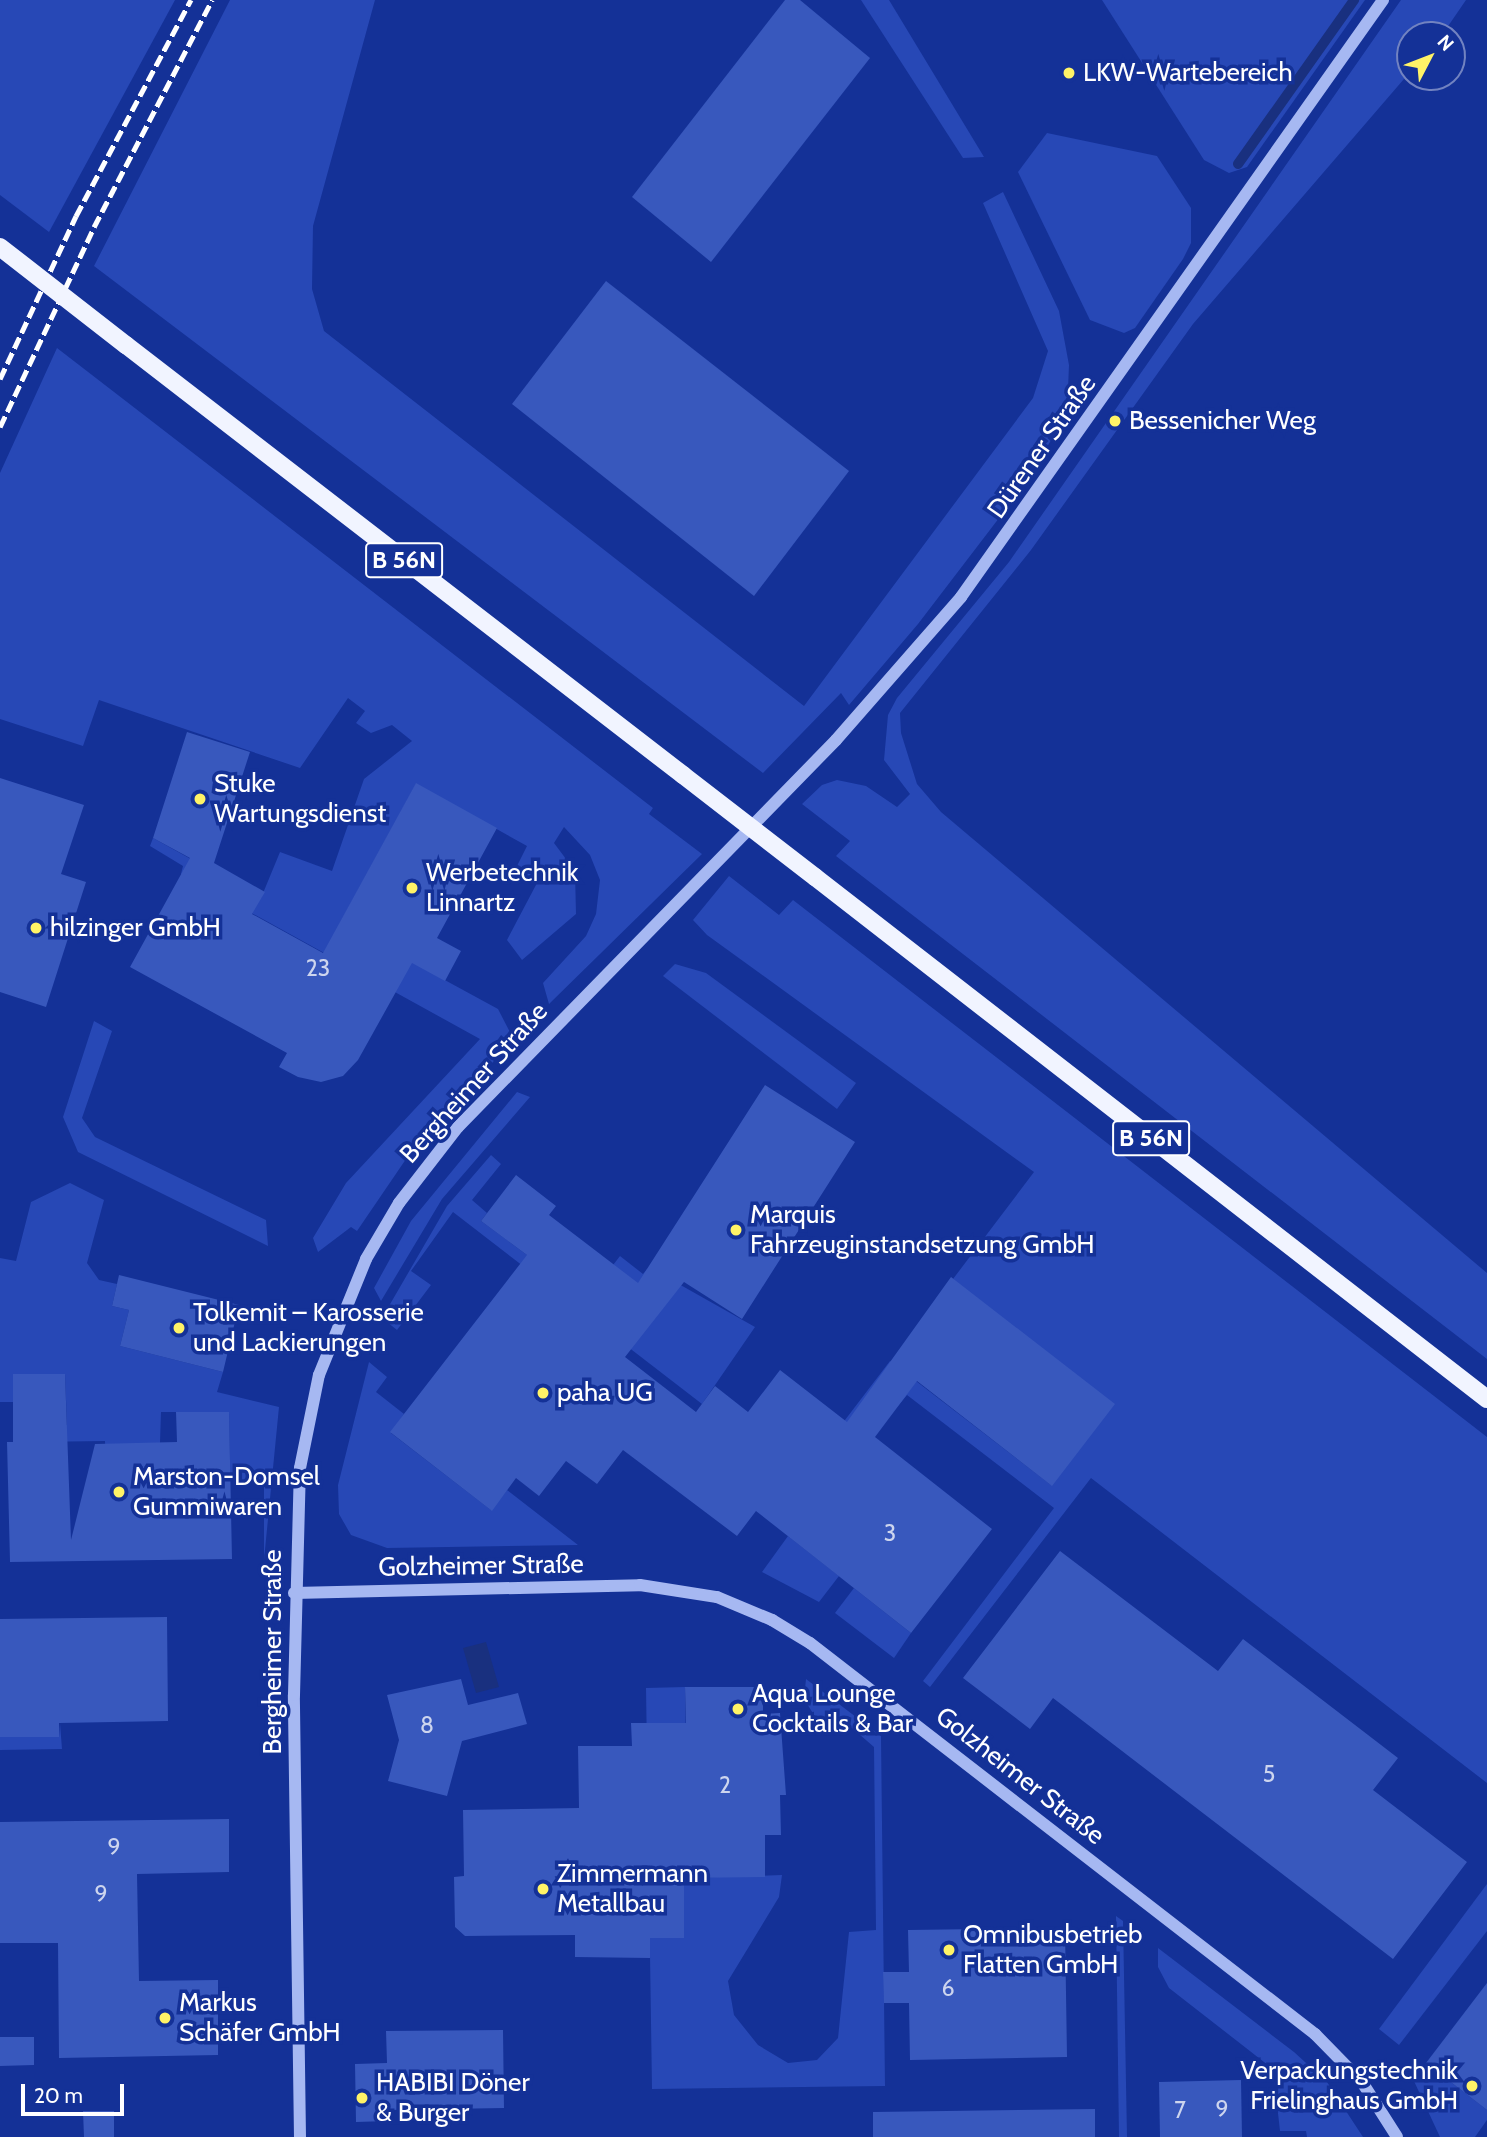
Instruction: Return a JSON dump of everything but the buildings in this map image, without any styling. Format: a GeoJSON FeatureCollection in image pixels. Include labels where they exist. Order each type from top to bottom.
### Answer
{"type":"FeatureCollection","features":[{"type":"Feature","properties":{"kind":"main road","name":"B 56N"},"geometry":{"type":"LineString","coordinates":[[0,247],[1487,1399]]}},
{"type":"Feature","properties":{"kind":"street","name":"Dürener Straße"},"geometry":{"type":"LineString","coordinates":[[695,884],[836,740],[961,597],[1383,0]]}},
{"type":"Feature","properties":{"kind":"street","name":"Bergheimer Straße"},"geometry":{"type":"LineString","coordinates":[[300,2137],[295,1593],[300,1468],[312,1401],[346,1301],[382,1229],[458,1127],[695,884]]}},
{"type":"Feature","properties":{"kind":"street","name":"Golzheimer Straße"},"geometry":{"type":"LineString","coordinates":[[295,1593],[640,1585],[717,1597],[772,1620],[810,1643],[1315,2035],[1362,2082],[1397,2137]]}},
{"type":"Feature","properties":{"kind":"shaded area"},"geometry":{"type":"Polygon","coordinates":[[[0,0],[175,0],[49,232],[0,195],[0,0]]]}},
{"type":"Feature","properties":{"kind":"shaded area"},"geometry":{"type":"Polygon","coordinates":[[[230,0],[375,0],[313,226],[312,289],[324,331],[804,706],[1033,398],[1048,351],[983,203],[1003,192],[1059,311],[1069,365],[1067,414],[1022,488],[918,624],[849,705],[841,693],[763,773],[94,266],[230,0]]]}},
{"type":"Feature","properties":{"kind":"shaded area"},"geometry":{"type":"Polygon","coordinates":[[[861,0],[889,0],[984,157],[963,158],[861,0]]]}},
{"type":"Feature","properties":{"kind":"shaded area"},"geometry":{"type":"Polygon","coordinates":[[[1102,0],[1365,0],[1247,167],[1229,173],[1204,160],[1102,0]]]}},
{"type":"Feature","properties":{"kind":"shaded area"},"geometry":{"type":"Polygon","coordinates":[[[1401,0],[1466,0],[1452,21],[1396,21],[1396,88],[1193,324],[1031,550],[900,713],[901,733],[917,784],[941,812],[1487,1273],[1487,1359],[836,856],[850,841],[802,804],[822,785],[837,780],[866,786],[897,807],[910,794],[884,760],[888,715],[897,698],[1009,562],[1401,0]]]}},
{"type":"Feature","properties":{"kind":"shaded area"},"geometry":{"type":"Polygon","coordinates":[[[1047,133],[1157,156],[1191,208],[1191,243],[1183,259],[1135,328],[1124,333],[1090,320],[1018,172],[1047,133]]]}},
{"type":"Feature","properties":{"kind":"shaded area"},"geometry":{"type":"Polygon","coordinates":[[[57,348],[653,808],[649,814],[702,854],[549,1004],[543,983],[586,936],[596,914],[600,880],[590,855],[564,827],[554,843],[575,871],[576,914],[522,960],[507,940],[537,883],[515,870],[527,846],[416,784],[340,923],[498,1009],[514,1040],[419,1140],[357,1231],[351,1227],[318,1252],[313,1238],[346,1183],[480,1039],[181,874],[183,866],[150,846],[153,838],[261,898],[280,852],[332,871],[364,779],[412,741],[392,725],[371,733],[356,723],[365,711],[348,698],[300,768],[99,700],[83,746],[0,719],[0,473],[57,348]]]}},
{"type":"Feature","properties":{"kind":"shaded area"},"geometry":{"type":"Polygon","coordinates":[[[729,876],[779,915],[793,900],[1487,1437],[1487,1783],[1091,1478],[930,1687],[923,1681],[1054,1508],[907,1395],[897,1407],[816,1458],[890,1361],[1051,1485],[953,1279],[1034,1172],[707,935],[693,920],[729,876]]]}},
{"type":"Feature","properties":{"kind":"shaded area"},"geometry":{"type":"Polygon","coordinates":[[[675,964],[706,973],[856,1083],[837,1109],[663,976],[675,964]]]}},
{"type":"Feature","properties":{"kind":"shaded area"},"geometry":{"type":"Polygon","coordinates":[[[94,1021],[112,1031],[82,1118],[95,1137],[266,1220],[268,1246],[78,1152],[63,1117],[94,1021]]]}},
{"type":"Feature","properties":{"kind":"shaded area"},"geometry":{"type":"Polygon","coordinates":[[[517,1092],[530,1097],[442,1199],[381,1301],[374,1288],[411,1221],[517,1092]]]}},
{"type":"Feature","properties":{"kind":"shaded area"},"geometry":{"type":"Polygon","coordinates":[[[491,1155],[501,1164],[472,1200],[487,1213],[481,1221],[538,1263],[610,1269],[620,1256],[643,1274],[647,1269],[674,1286],[677,1283],[755,1327],[702,1404],[453,1212],[411,1271],[431,1285],[397,1330],[382,1318],[447,1206],[491,1155]]]}},
{"type":"Feature","properties":{"kind":"shaded area"},"geometry":{"type":"Polygon","coordinates":[[[70,1183],[104,1200],[87,1263],[99,1280],[117,1284],[112,1306],[129,1310],[120,1346],[223,1372],[217,1392],[279,1407],[264,1560],[264,1479],[230,1481],[229,1412],[161,1412],[160,1443],[106,1482],[105,1441],[32,1442],[32,1426],[67,1425],[65,1374],[14,1374],[13,1402],[0,1402],[0,1258],[16,1261],[31,1202],[70,1183]]]}},
{"type":"Feature","properties":{"kind":"shaded area"},"geometry":{"type":"Polygon","coordinates":[[[369,1362],[387,1377],[376,1392],[404,1414],[391,1433],[491,1510],[507,1490],[578,1545],[387,1548],[351,1535],[339,1514],[338,1485],[369,1362]]]}},
{"type":"Feature","properties":{"kind":"shaded area"},"geometry":{"type":"Polygon","coordinates":[[[788,1536],[839,1576],[819,1602],[762,1572],[788,1536]]]}},
{"type":"Feature","properties":{"kind":"shaded area"},"geometry":{"type":"Polygon","coordinates":[[[854,1588],[911,1633],[894,1658],[835,1613],[854,1588]]]}},
{"type":"Feature","properties":{"kind":"shaded area"},"geometry":{"type":"Polygon","coordinates":[[[486,1642],[499,1687],[476,1693],[463,1648],[486,1642]]]}},
{"type":"Feature","properties":{"kind":"shaded area"},"geometry":{"type":"Polygon","coordinates":[[[806,1679],[881,1736],[885,2086],[652,2089],[646,1688],[685,1687],[688,1878],[782,1875],[779,1897],[728,1981],[734,2015],[758,2045],[788,2063],[817,2060],[838,2038],[849,1932],[876,1930],[874,1747],[852,1728],[833,1727],[814,1715],[804,1699],[806,1679]]]}},
{"type":"Feature","properties":{"kind":"shaded area"},"geometry":{"type":"Polygon","coordinates":[[[60,1723],[62,1749],[0,1750],[0,1737],[59,1737],[60,1723]]]}},
{"type":"Feature","properties":{"kind":"shaded area"},"geometry":{"type":"Polygon","coordinates":[[[1487,1884],[1487,1931],[1399,2045],[1379,2029],[1487,1884]]]}},
{"type":"Feature","properties":{"kind":"shaded area"},"geometry":{"type":"Polygon","coordinates":[[[1116,1916],[1123,1921],[1127,2137],[1119,2137],[1116,1916]]]}},
{"type":"Feature","properties":{"kind":"shaded area"},"geometry":{"type":"Polygon","coordinates":[[[1158,1948],[1294,2052],[1327,2082],[1363,2137],[1307,2137],[1306,2131],[1280,2131],[1273,2069],[1169,1988],[1158,1967],[1158,1948]]]}},
{"type":"Feature","properties":{"kind":"shaded area"},"geometry":{"type":"Polygon","coordinates":[[[1426,2063],[1487,2110],[1487,2120],[1475,2137],[1440,2137],[1413,2079],[1426,2063]]]}},
{"type":"Feature","properties":{"kind":"waterway"},"geometry":{"type":"LineString","coordinates":[[1238,164],[1354,0]]}},
{"type":"Feature","properties":{"kind":"railway"},"geometry":{"type":"LineString","coordinates":[[0,379],[76,216],[191,0]]}},
{"type":"Feature","properties":{"kind":"railway"},"geometry":{"type":"LineString","coordinates":[[0,427],[94,227],[212,0]]}},
{"type":"Feature","properties":{"kind":"place","name":"LKW-Wartebereich"},"geometry":{"type":"Point","coordinates":[1069,73]}},
{"type":"Feature","properties":{"kind":"place","name":"Bessenicher Weg"},"geometry":{"type":"Point","coordinates":[1115,421]}},
{"type":"Feature","properties":{"kind":"place","name":"Stuke Wartungsdienst"},"geometry":{"type":"Point","coordinates":[200,799]}},
{"type":"Feature","properties":{"kind":"place","name":"Werbetechnik Linnartz"},"geometry":{"type":"Point","coordinates":[412,888]}},
{"type":"Feature","properties":{"kind":"place","name":"hilzinger GmbH"},"geometry":{"type":"Point","coordinates":[36,928]}},
{"type":"Feature","properties":{"kind":"place","name":"Marquis Fahrzeuginstandsetzung GmbH"},"geometry":{"type":"Point","coordinates":[736,1230]}},
{"type":"Feature","properties":{"kind":"place","name":"Tolkemit – Karosserie und Lackierungen"},"geometry":{"type":"Point","coordinates":[179,1328]}},
{"type":"Feature","properties":{"kind":"place","name":"paha UG"},"geometry":{"type":"Point","coordinates":[543,1393]}},
{"type":"Feature","properties":{"kind":"place","name":"Marston-Domsel Gummiwaren"},"geometry":{"type":"Point","coordinates":[119,1492]}},
{"type":"Feature","properties":{"kind":"place","name":"Aqua Lounge Cocktails & Bar"},"geometry":{"type":"Point","coordinates":[738,1709]}},
{"type":"Feature","properties":{"kind":"place","name":"Zimmermann Metallbau"},"geometry":{"type":"Point","coordinates":[543,1889]}},
{"type":"Feature","properties":{"kind":"place","name":"Omnibusbetrieb Flatten GmbH"},"geometry":{"type":"Point","coordinates":[949,1950]}},
{"type":"Feature","properties":{"kind":"place","name":"Markus Schäfer GmbH"},"geometry":{"type":"Point","coordinates":[165,2018]}},
{"type":"Feature","properties":{"kind":"place","name":"Verpackungstechnik Frielinghaus GmbH"},"geometry":{"type":"Point","coordinates":[1472,2086]}},
{"type":"Feature","properties":{"kind":"place","name":"HABIBI Döner & Burger"},"geometry":{"type":"Point","coordinates":[362,2098]}}]}
